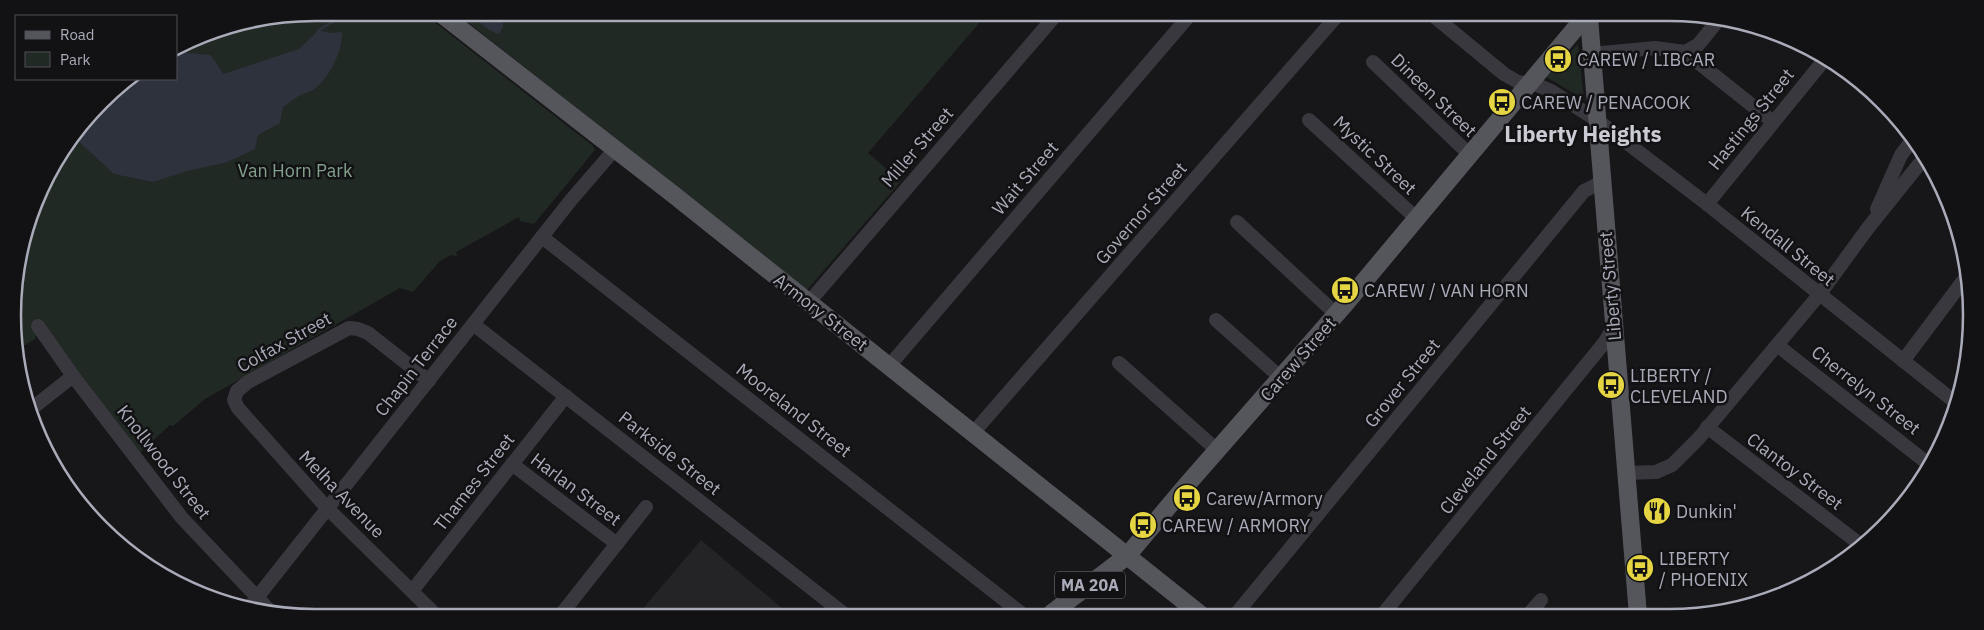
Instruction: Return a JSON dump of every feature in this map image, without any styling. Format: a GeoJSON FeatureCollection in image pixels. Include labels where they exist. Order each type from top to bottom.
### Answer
{"type":"FeatureCollection","features":[{"type":"Feature","properties":{"kind":"main road","name":"Armory Street"},"geometry":{"type":"LineString","coordinates":[[450,21],[809,302],[1194,609]]}},
{"type":"Feature","properties":{"kind":"main road","name":"Carew Street"},"geometry":{"type":"LineString","coordinates":[[1057,609],[1127,556],[1336,314],[1581,21]]}},
{"type":"Feature","properties":{"kind":"main road","name":"Liberty Street"},"geometry":{"type":"LineString","coordinates":[[1588,21],[1637,609]]}},
{"type":"Feature","properties":{"kind":"street","name":"Miller Street"},"geometry":{"type":"LineString","coordinates":[[809,302],[1051,21]]}},
{"type":"Feature","properties":{"kind":"street","name":"Wait Street"},"geometry":{"type":"LineString","coordinates":[[889,366],[1185,21]]}},
{"type":"Feature","properties":{"kind":"street","name":"Governor Street"},"geometry":{"type":"LineString","coordinates":[[973,433],[1333,21]]}},
{"type":"Feature","properties":{"kind":"street","name":"Kendall Street"},"geometry":{"type":"LineString","coordinates":[[1440,21],[1504,74],[1518,82],[1528,83],[1551,91],[1597,120],[1707,204],[1951,398]]}},
{"type":"Feature","properties":{"kind":"street"},"geometry":{"type":"LineString","coordinates":[[1685,52],[1698,44],[1714,25]]}},
{"type":"Feature","properties":{"kind":"street"},"geometry":{"type":"LineString","coordinates":[[1592,54],[1655,48],[1685,52],[1773,122]]}},
{"type":"Feature","properties":{"kind":"street","name":"Dineen Street"},"geometry":{"type":"LineString","coordinates":[[1373,62],[1469,154]]}},
{"type":"Feature","properties":{"kind":"street","name":"Hastings Street"},"geometry":{"type":"LineString","coordinates":[[1707,204],[1820,64]]}},
{"type":"Feature","properties":{"kind":"street","name":"Mystic Street"},"geometry":{"type":"LineString","coordinates":[[1309,120],[1416,218]]}},
{"type":"Feature","properties":{"kind":"street"},"geometry":{"type":"LineString","coordinates":[[1868,228],[1901,155],[1908,145]]}},
{"type":"Feature","properties":{"kind":"street","name":"Chapin Terrace"},"geometry":{"type":"LineString","coordinates":[[254,602],[542,236],[614,149]]}},
{"type":"Feature","properties":{"kind":"street"},"geometry":{"type":"LineString","coordinates":[[1626,473],[1656,472],[1672,465],[1707,428],[1819,295],[1868,228],[1920,163]]}},
{"type":"Feature","properties":{"kind":"street","name":"Grover Street"},"geometry":{"type":"LineString","coordinates":[[1240,609],[1584,191],[1602,182]]}},
{"type":"Feature","properties":{"kind":"street"},"geometry":{"type":"LineString","coordinates":[[1237,222],[1336,314]]}},
{"type":"Feature","properties":{"kind":"street","name":"Mooreland Street"},"geometry":{"type":"LineString","coordinates":[[542,236],[1016,609]]}},
{"type":"Feature","properties":{"kind":"street"},"geometry":{"type":"LineString","coordinates":[[1903,361],[1961,284]]}},
{"type":"Feature","properties":{"kind":"street"},"geometry":{"type":"LineString","coordinates":[[1216,320],[1281,378]]}},
{"type":"Feature","properties":{"kind":"street","name":"Parkside Street"},"geometry":{"type":"LineString","coordinates":[[473,324],[838,609]]}},
{"type":"Feature","properties":{"kind":"street","name":"Knollwood Street"},"geometry":{"type":"LineString","coordinates":[[38,326],[73,376],[182,518],[252,602]]}},
{"type":"Feature","properties":{"kind":"street","name":"Colfax Street"},"geometry":{"type":"LineString","coordinates":[[235,396],[237,391],[248,382],[349,328],[368,333],[428,381]]}},
{"type":"Feature","properties":{"kind":"street","name":"Cleveland Street"},"geometry":{"type":"LineString","coordinates":[[1387,609],[1604,343],[1613,328]]}},
{"type":"Feature","properties":{"kind":"street","name":"Cherrelyn Street"},"geometry":{"type":"LineString","coordinates":[[1777,345],[1924,460]]}},
{"type":"Feature","properties":{"kind":"street"},"geometry":{"type":"LineString","coordinates":[[1119,363],[1218,451]]}},
{"type":"Feature","properties":{"kind":"street"},"geometry":{"type":"LineString","coordinates":[[36,405],[73,376]]}},
{"type":"Feature","properties":{"kind":"street","name":"Melha Avenue"},"geometry":{"type":"LineString","coordinates":[[235,396],[234,400],[238,408],[280,458],[327,508],[430,609]]}},
{"type":"Feature","properties":{"kind":"street","name":"Thames Street"},"geometry":{"type":"LineString","coordinates":[[412,590],[566,396]]}},
{"type":"Feature","properties":{"kind":"street","name":"Clantoy Street"},"geometry":{"type":"LineString","coordinates":[[1707,428],[1856,541]]}},
{"type":"Feature","properties":{"kind":"street","name":"Harlan Street"},"geometry":{"type":"LineString","coordinates":[[512,464],[617,544]]}},
{"type":"Feature","properties":{"kind":"street"},"geometry":{"type":"LineString","coordinates":[[565,609],[646,507]]}},
{"type":"Feature","properties":{"kind":"street"},"geometry":{"type":"LineString","coordinates":[[1533,609],[1541,600]]}},
{"type":"Feature","properties":{"kind":"shaded area"},"geometry":{"type":"Polygon","coordinates":[[[478,21],[503,21],[503,27],[499,34],[489,30],[478,21]]]}},
{"type":"Feature","properties":{"kind":"shaded area"},"geometry":{"type":"Polygon","coordinates":[[[319,30],[329,33],[342,32],[340,47],[334,64],[319,85],[283,107],[280,123],[258,135],[255,149],[228,162],[187,171],[153,182],[114,174],[78,141],[107,107],[139,80],[178,80],[178,56],[184,53],[210,55],[223,74],[299,49],[319,30]]]}},
{"type":"Feature","properties":{"kind":"shaded area"},"geometry":{"type":"Polygon","coordinates":[[[701,540],[783,609],[643,609],[701,540]]]}},
{"type":"Feature","properties":{"kind":"green space","name":"Van Horn Park"},"geometry":{"type":"Polygon","coordinates":[[[433,21],[593,146],[595,150],[534,224],[520,221],[519,217],[456,252],[457,257],[451,255],[440,261],[413,292],[400,288],[205,399],[173,426],[170,425],[135,457],[38,327],[35,339],[23,346],[21,315],[24,277],[31,239],[37,221],[61,168],[94,121],[121,94],[139,80],[178,80],[178,56],[221,37],[258,27],[296,22],[433,21]]]}},
{"type":"Feature","properties":{"kind":"green space"},"geometry":{"type":"Polygon","coordinates":[[[466,21],[981,21],[868,153],[901,181],[807,290],[466,21]]]}},
{"type":"Feature","properties":{"kind":"green space"},"geometry":{"type":"Polygon","coordinates":[[[1578,44],[1584,99],[1546,77],[1578,44]]]}},
{"type":"Feature","properties":{"kind":"waterway"},"geometry":{"type":"LineString","coordinates":[[317,33],[334,21]]}},
{"type":"Feature","properties":{"kind":"place","name":"CAREW / LIBCAR"},"geometry":{"type":"Point","coordinates":[1558,59]}},
{"type":"Feature","properties":{"kind":"place","name":"CAREW / PENACOOK"},"geometry":{"type":"Point","coordinates":[1502,102]}},
{"type":"Feature","properties":{"kind":"place","name":"CAREW / VAN HORN"},"geometry":{"type":"Point","coordinates":[1345,290]}},
{"type":"Feature","properties":{"kind":"place","name":"LIBERTY / CLEVELAND"},"geometry":{"type":"Point","coordinates":[1611,385]}},
{"type":"Feature","properties":{"kind":"place","name":"Carew/Armory"},"geometry":{"type":"Point","coordinates":[1187,498]}},
{"type":"Feature","properties":{"kind":"place","name":"Dunkin'"},"geometry":{"type":"Point","coordinates":[1657,511]}},
{"type":"Feature","properties":{"kind":"place","name":"CAREW / ARMORY"},"geometry":{"type":"Point","coordinates":[1143,525]}},
{"type":"Feature","properties":{"kind":"place","name":"LIBERTY / PHOENIX"},"geometry":{"type":"Point","coordinates":[1640,568]}},
{"type":"Feature","properties":{"kind":"district","name":"Liberty Heights"},"geometry":{"type":"Point","coordinates":[1583,133]}}]}
